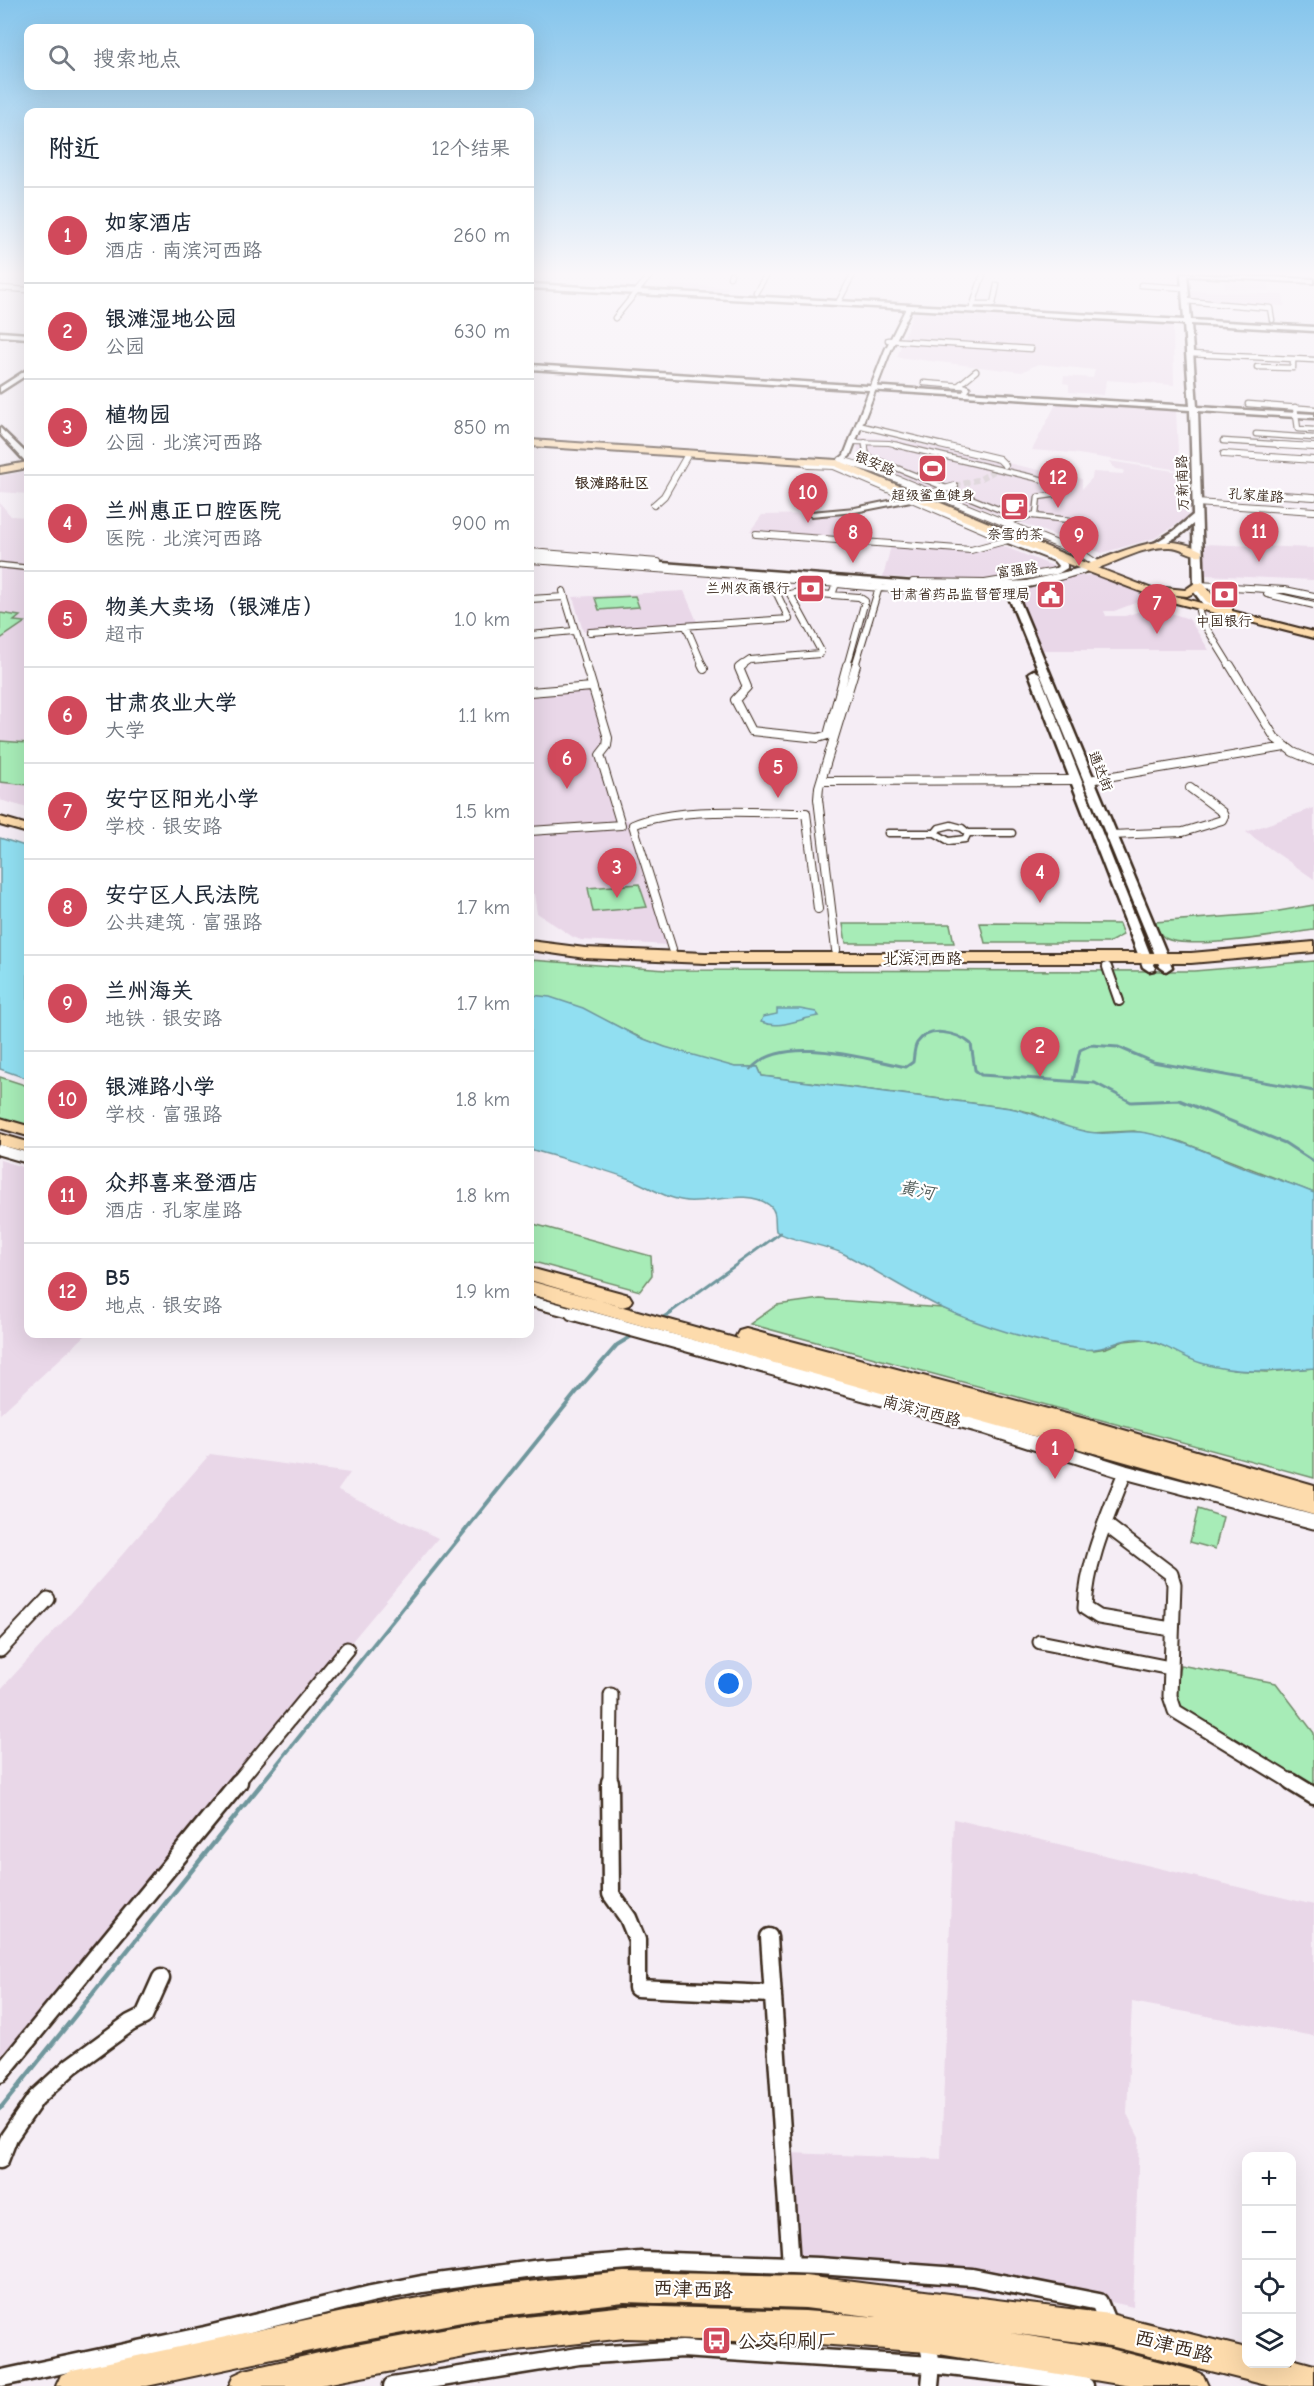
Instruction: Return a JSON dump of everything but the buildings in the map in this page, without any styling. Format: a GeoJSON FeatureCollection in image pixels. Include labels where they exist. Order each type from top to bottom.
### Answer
{"type":"FeatureCollection","features":[{"type":"Feature","properties":{"kind":"main road"},"geometry":{"type":"LineString","coordinates":[[810,385],[1194,409],[1297,413],[1314,417]]}},
{"type":"Feature","properties":{"kind":"main road","name":"万新南路"},"geometry":{"type":"LineString","coordinates":[[1192,385],[1199,592],[1203,608]]}},
{"type":"Feature","properties":{"kind":"main road"},"geometry":{"type":"LineString","coordinates":[[869,389],[1083,397],[1194,409]]}},
{"type":"Feature","properties":{"kind":"main road"},"geometry":{"type":"LineString","coordinates":[[0,430],[24,455]]}},
{"type":"Feature","properties":{"kind":"main road","name":"银安路"},"geometry":{"type":"LineString","coordinates":[[534,442],[838,463],[1094,566],[1164,597],[1294,629]]}},
{"type":"Feature","properties":{"kind":"main road","name":"银安路"},"geometry":{"type":"LineString","coordinates":[[534,442],[838,463],[914,498],[1094,566]]}},
{"type":"Feature","properties":{"kind":"main road"},"geometry":{"type":"LineString","coordinates":[[0,471],[24,468]]}},
{"type":"Feature","properties":{"kind":"main road"},"geometry":{"type":"LineString","coordinates":[[1094,566],[1157,544],[1177,534],[1197,516]]}},
{"type":"Feature","properties":{"kind":"main road"},"geometry":{"type":"LineString","coordinates":[[1157,544],[1184,545],[1198,554]]}},
{"type":"Feature","properties":{"kind":"main road","name":"富强路"},"geometry":{"type":"LineString","coordinates":[[534,556],[769,577],[941,588],[1005,587],[1042,581],[1094,566]]}},
{"type":"Feature","properties":{"kind":"main road"},"geometry":{"type":"LineString","coordinates":[[1094,566],[1168,592],[1187,592],[1199,585],[1210,598],[1232,610],[1314,632]]}},
{"type":"Feature","properties":{"kind":"main road","name":"通达街"},"geometry":{"type":"LineString","coordinates":[[1005,587],[1076,780],[1155,962]]}},
{"type":"Feature","properties":{"kind":"main road","name":"通达街"},"geometry":{"type":"LineString","coordinates":[[1005,587],[1089,780],[1111,835],[1155,962]]}},
{"type":"Feature","properties":{"kind":"main road"},"geometry":{"type":"LineString","coordinates":[[1164,597],[1314,640]]}},
{"type":"Feature","properties":{"kind":"main road"},"geometry":{"type":"LineString","coordinates":[[1203,608],[1314,632]]}},
{"type":"Feature","properties":{"kind":"main road"},"geometry":{"type":"LineString","coordinates":[[0,812],[24,819]]}},
{"type":"Feature","properties":{"kind":"main road"},"geometry":{"type":"LineString","coordinates":[[0,821],[24,828]]}},
{"type":"Feature","properties":{"kind":"main road","name":"北滨河西路"},"geometry":{"type":"LineString","coordinates":[[534,947],[585,953],[705,958],[1254,963],[1314,957]]}},
{"type":"Feature","properties":{"kind":"main road","name":"北滨河西路"},"geometry":{"type":"LineString","coordinates":[[534,955],[676,967],[1107,967],[1314,947]]}},
{"type":"Feature","properties":{"kind":"main road"},"geometry":{"type":"LineString","coordinates":[[0,1123],[24,1130]]}},
{"type":"Feature","properties":{"kind":"main road"},"geometry":{"type":"LineString","coordinates":[[0,1139],[24,1146]]}},
{"type":"Feature","properties":{"kind":"main road","name":"南滨河西路"},"geometry":{"type":"LineString","coordinates":[[534,1276],[616,1312]]}},
{"type":"Feature","properties":{"kind":"main road","name":"南滨河西路"},"geometry":{"type":"LineString","coordinates":[[534,1289],[1314,1507]]}},
{"type":"Feature","properties":{"kind":"main road","name":"南滨河西路"},"geometry":{"type":"LineString","coordinates":[[737,1346],[1089,1428],[1314,1493]]}},
{"type":"Feature","properties":{"kind":"main road","name":"西津西路"},"geometry":{"type":"LineString","coordinates":[[72,2386],[344,2328],[467,2305],[624,2287],[805,2292],[1110,2330],[1314,2381]]}},
{"type":"Feature","properties":{"kind":"main road","name":"西津西路"},"geometry":{"type":"LineString","coordinates":[[245,2386],[345,2363],[480,2338],[625,2322],[805,2327],[929,2351],[1111,2366],[1192,2386]]}},
{"type":"Feature","properties":{"kind":"street"},"geometry":{"type":"LineString","coordinates":[[838,463],[871,385]]}},
{"type":"Feature","properties":{"kind":"street"},"geometry":{"type":"LineString","coordinates":[[960,385],[968,388],[964,394]]}},
{"type":"Feature","properties":{"kind":"street"},"geometry":{"type":"LineString","coordinates":[[838,463],[847,456],[869,389]]}},
{"type":"Feature","properties":{"kind":"street"},"geometry":{"type":"LineString","coordinates":[[1248,404],[1297,413],[1314,409]]}},
{"type":"Feature","properties":{"kind":"street"},"geometry":{"type":"LineString","coordinates":[[1297,413],[1298,429],[1314,430]]}},
{"type":"Feature","properties":{"kind":"street"},"geometry":{"type":"LineString","coordinates":[[857,428],[999,459],[1005,465]]}},
{"type":"Feature","properties":{"kind":"street"},"geometry":{"type":"LineString","coordinates":[[1256,434],[1314,438]]}},
{"type":"Feature","properties":{"kind":"street"},"geometry":{"type":"LineString","coordinates":[[1223,440],[1314,447]]}},
{"type":"Feature","properties":{"kind":"street"},"geometry":{"type":"LineString","coordinates":[[852,442],[900,446],[1044,480],[1060,488],[1059,494],[1038,497],[1036,514],[1004,523]]}},
{"type":"Feature","properties":{"kind":"street"},"geometry":{"type":"LineString","coordinates":[[865,442],[867,456],[1008,513],[1069,520]]}},
{"type":"Feature","properties":{"kind":"street"},"geometry":{"type":"LineString","coordinates":[[654,505],[664,496],[688,454]]}},
{"type":"Feature","properties":{"kind":"street"},"geometry":{"type":"LineString","coordinates":[[1224,454],[1314,460]]}},
{"type":"Feature","properties":{"kind":"street"},"geometry":{"type":"LineString","coordinates":[[838,463],[857,464],[931,493],[1084,555],[1094,566]]}},
{"type":"Feature","properties":{"kind":"street"},"geometry":{"type":"LineString","coordinates":[[931,493],[955,486]]}},
{"type":"Feature","properties":{"kind":"street"},"geometry":{"type":"LineString","coordinates":[[1282,495],[1314,497]]}},
{"type":"Feature","properties":{"kind":"street"},"geometry":{"type":"LineString","coordinates":[[811,514],[855,510],[914,498],[1057,559],[1094,566]]}},
{"type":"Feature","properties":{"kind":"street","name":"孔家崖路"},"geometry":{"type":"LineString","coordinates":[[1196,503],[1314,511]]}},
{"type":"Feature","properties":{"kind":"street"},"geometry":{"type":"LineString","coordinates":[[756,534],[971,550],[1008,540]]}},
{"type":"Feature","properties":{"kind":"street","name":"富强路"},"geometry":{"type":"LineString","coordinates":[[534,556],[1005,587]]}},
{"type":"Feature","properties":{"kind":"street"},"geometry":{"type":"LineString","coordinates":[[1005,587],[1063,568],[1063,564],[1057,559]]}},
{"type":"Feature","properties":{"kind":"street"},"geometry":{"type":"LineString","coordinates":[[0,565],[24,568]]}},
{"type":"Feature","properties":{"kind":"street"},"geometry":{"type":"LineString","coordinates":[[590,632],[789,619],[769,577]]}},
{"type":"Feature","properties":{"kind":"street"},"geometry":{"type":"LineString","coordinates":[[832,595],[837,582]]}},
{"type":"Feature","properties":{"kind":"street"},"geometry":{"type":"LineString","coordinates":[[836,951],[818,799],[821,781],[880,585]]}},
{"type":"Feature","properties":{"kind":"street"},"geometry":{"type":"LineString","coordinates":[[1199,585],[1285,590],[1314,596]]}},
{"type":"Feature","properties":{"kind":"street"},"geometry":{"type":"LineString","coordinates":[[1256,589],[1267,594],[1314,605]]}},
{"type":"Feature","properties":{"kind":"street"},"geometry":{"type":"LineString","coordinates":[[799,592],[832,595],[859,597],[865,601],[828,735],[818,738],[751,731],[735,700],[747,687],[739,668],[750,660],[760,658],[820,654],[821,651],[790,594],[799,592]]}},
{"type":"Feature","properties":{"kind":"street"},"geometry":{"type":"LineString","coordinates":[[534,598],[563,594],[608,738],[607,746],[600,755],[621,825],[534,831]]}},
{"type":"Feature","properties":{"kind":"street"},"geometry":{"type":"LineString","coordinates":[[1203,608],[1201,619],[1275,738],[1285,747],[1314,761]]}},
{"type":"Feature","properties":{"kind":"street"},"geometry":{"type":"LineString","coordinates":[[686,626],[704,669]]}},
{"type":"Feature","properties":{"kind":"street"},"geometry":{"type":"LineString","coordinates":[[534,634],[574,632]]}},
{"type":"Feature","properties":{"kind":"street"},"geometry":{"type":"LineString","coordinates":[[534,692],[592,687]]}},
{"type":"Feature","properties":{"kind":"street"},"geometry":{"type":"LineString","coordinates":[[1089,780],[1285,747]]}},
{"type":"Feature","properties":{"kind":"street"},"geometry":{"type":"LineString","coordinates":[[821,781],[1076,780]]}},
{"type":"Feature","properties":{"kind":"street"},"geometry":{"type":"LineString","coordinates":[[1111,835],[1183,832],[1222,820],[1224,816],[1222,812],[1190,789]]}},
{"type":"Feature","properties":{"kind":"street"},"geometry":{"type":"LineString","coordinates":[[672,949],[633,825],[644,819],[668,815],[806,813],[818,909]]}},
{"type":"Feature","properties":{"kind":"street"},"geometry":{"type":"LineString","coordinates":[[936,833],[939,828],[950,825],[962,828],[968,833],[1012,833]]}},
{"type":"Feature","properties":{"kind":"street"},"geometry":{"type":"LineString","coordinates":[[888,833],[936,833],[942,839],[954,841],[965,839],[968,833]]}},
{"type":"Feature","properties":{"kind":"street"},"geometry":{"type":"LineString","coordinates":[[1107,967],[1119,1001]]}},
{"type":"Feature","properties":{"kind":"street"},"geometry":{"type":"LineString","coordinates":[[0,1150],[24,1157]]}},
{"type":"Feature","properties":{"kind":"street","name":"南滨河西路"},"geometry":{"type":"LineString","coordinates":[[534,1302],[616,1312]]}},
{"type":"Feature","properties":{"kind":"street","name":"南滨河西路"},"geometry":{"type":"LineString","coordinates":[[737,1346],[1125,1472],[1314,1522]]}},
{"type":"Feature","properties":{"kind":"street"},"geometry":{"type":"LineString","coordinates":[[1125,1472],[1105,1524],[1084,1593],[1085,1608],[1099,1617],[1171,1629]]}},
{"type":"Feature","properties":{"kind":"street"},"geometry":{"type":"LineString","coordinates":[[1105,1524],[1171,1574],[1174,1584],[1170,1696],[1175,1711],[1314,1796]]}},
{"type":"Feature","properties":{"kind":"street"},"geometry":{"type":"LineString","coordinates":[[0,1650],[48,1599]]}},
{"type":"Feature","properties":{"kind":"street"},"geometry":{"type":"LineString","coordinates":[[1040,1642],[1170,1668]]}},
{"type":"Feature","properties":{"kind":"street"},"geometry":{"type":"LineString","coordinates":[[0,2074],[347,1649]]}},
{"type":"Feature","properties":{"kind":"street"},"geometry":{"type":"LineString","coordinates":[[611,1695],[611,1894],[628,1918],[637,1940],[637,1988],[773,1994]]}},
{"type":"Feature","properties":{"kind":"street"},"geometry":{"type":"LineString","coordinates":[[769,1937],[791,2265]]}},
{"type":"Feature","properties":{"kind":"street"},"geometry":{"type":"LineString","coordinates":[[0,2160],[6,2142],[35,2096],[130,2023],[144,2016],[161,1978]]}},
{"type":"Feature","properties":{"kind":"street"},"geometry":{"type":"LineString","coordinates":[[2,2379],[205,2335],[371,2294],[422,2284],[541,2268],[641,2260],[791,2265],[972,2277],[1099,2302],[1110,2330]]}},
{"type":"Feature","properties":{"kind":"street"},"geometry":{"type":"LineString","coordinates":[[392,2386],[579,2356],[682,2349],[784,2354],[929,2351],[1085,2386]]}},
{"type":"Feature","properties":{"kind":"street"},"geometry":{"type":"LineString","coordinates":[[929,2351],[930,2386]]}},
{"type":"Feature","properties":{"kind":"shaded area"},"geometry":{"type":"Polygon","coordinates":[[[1069,385],[1105,385],[1104,395],[1069,392],[1069,385]]]}},
{"type":"Feature","properties":{"kind":"shaded area"},"geometry":{"type":"Polygon","coordinates":[[[1056,404],[1176,411],[1179,470],[1072,453],[1032,450],[1056,404]]]}},
{"type":"Feature","properties":{"kind":"shaded area"},"geometry":{"type":"Polygon","coordinates":[[[859,437],[894,439],[1082,479],[1082,489],[1092,478],[1093,472],[1123,474],[1124,470],[1115,469],[1109,461],[1180,472],[1180,496],[1188,517],[1155,538],[1102,553],[882,471],[858,457],[859,437]]]}},
{"type":"Feature","properties":{"kind":"shaded area"},"geometry":{"type":"Polygon","coordinates":[[[24,472],[24,494],[0,492],[0,476],[24,472]]]}},
{"type":"Feature","properties":{"kind":"shaded area"},"geometry":{"type":"Polygon","coordinates":[[[0,503],[11,516],[24,517],[24,807],[0,800],[0,503]]]}},
{"type":"Feature","properties":{"kind":"shaded area"},"geometry":{"type":"Polygon","coordinates":[[[860,511],[861,539],[750,531],[762,515],[860,511]]]}},
{"type":"Feature","properties":{"kind":"shaded area"},"geometry":{"type":"Polygon","coordinates":[[[1204,544],[1314,548],[1314,580],[1206,575],[1204,544]]]}},
{"type":"Feature","properties":{"kind":"shaded area"},"geometry":{"type":"Polygon","coordinates":[[[1000,545],[1058,568],[1012,577],[973,581],[883,577],[891,546],[970,552],[1000,545]]]}},
{"type":"Feature","properties":{"kind":"shaded area"},"geometry":{"type":"Polygon","coordinates":[[[1094,575],[1151,597],[1114,611],[1104,611],[1106,616],[1125,616],[1153,607],[1189,619],[1209,650],[1041,650],[1017,591],[1075,576],[1094,575]]]}},
{"type":"Feature","properties":{"kind":"shaded area"},"geometry":{"type":"Polygon","coordinates":[[[684,591],[698,624],[583,631],[573,597],[684,591]]]}},
{"type":"Feature","properties":{"kind":"shaded area"},"geometry":{"type":"Polygon","coordinates":[[[588,690],[606,742],[597,751],[597,758],[614,820],[628,820],[668,945],[581,940],[537,913],[534,894],[534,694],[588,690]]]}},
{"type":"Feature","properties":{"kind":"shaded area"},"geometry":{"type":"Polygon","coordinates":[[[1314,808],[1314,879],[1246,832],[1314,808]]]}},
{"type":"Feature","properties":{"kind":"shaded area"},"geometry":{"type":"Polygon","coordinates":[[[0,1160],[24,1168],[24,1338],[83,1338],[0,1414],[0,1160]]]}},
{"type":"Feature","properties":{"kind":"shaded area"},"geometry":{"type":"Polygon","coordinates":[[[210,1454],[350,1473],[338,1490],[438,1538],[0,2064],[0,1690],[81,1602],[210,1454]]]}},
{"type":"Feature","properties":{"kind":"shaded area"},"geometry":{"type":"Polygon","coordinates":[[[954,1819],[1314,1905],[1314,2036],[1132,2002],[1127,2114],[1139,2138],[1133,2307],[1111,2302],[787,2274],[790,2153],[941,2159],[954,1819]]]}},
{"type":"Feature","properties":{"kind":"green space"},"geometry":{"type":"Polygon","coordinates":[[[635,596],[639,607],[599,610],[595,598],[635,596]]]}},
{"type":"Feature","properties":{"kind":"green space"},"geometry":{"type":"Polygon","coordinates":[[[0,613],[20,616],[14,621],[24,623],[0,639],[0,613]]]}},
{"type":"Feature","properties":{"kind":"green space"},"geometry":{"type":"Polygon","coordinates":[[[0,741],[24,743],[24,785],[0,782],[0,741]]]}},
{"type":"Feature","properties":{"kind":"green space"},"geometry":{"type":"Polygon","coordinates":[[[639,884],[647,907],[593,912],[588,888],[639,884]]]}},
{"type":"Feature","properties":{"kind":"green space"},"geometry":{"type":"Polygon","coordinates":[[[1314,905],[1314,930],[1237,940],[1177,942],[1165,938],[1158,931],[1155,922],[1261,914],[1314,905]]]}},
{"type":"Feature","properties":{"kind":"green space"},"geometry":{"type":"Polygon","coordinates":[[[980,923],[1119,924],[1123,935],[1108,943],[985,943],[980,923]]]}},
{"type":"Feature","properties":{"kind":"green space"},"geometry":{"type":"Polygon","coordinates":[[[843,924],[950,924],[954,943],[846,943],[843,924]]]}},
{"type":"Feature","properties":{"kind":"green space"},"geometry":{"type":"Polygon","coordinates":[[[534,960],[666,970],[1194,971],[1314,961],[1314,1193],[1179,1141],[1134,1131],[1091,1133],[1062,1127],[1033,1113],[1010,1108],[762,1076],[758,1067],[735,1067],[672,1050],[647,1041],[573,1006],[534,996],[534,960]]]}},
{"type":"Feature","properties":{"kind":"green space"},"geometry":{"type":"Polygon","coordinates":[[[0,1077],[24,1085],[24,1127],[0,1120],[0,1077]]]}},
{"type":"Feature","properties":{"kind":"green space"},"geometry":{"type":"Polygon","coordinates":[[[534,1224],[651,1256],[652,1275],[640,1291],[534,1262],[534,1224]]]}},
{"type":"Feature","properties":{"kind":"green space"},"geometry":{"type":"Polygon","coordinates":[[[820,1299],[942,1308],[1048,1342],[1094,1350],[1124,1341],[1144,1339],[1233,1370],[1267,1372],[1314,1368],[1314,1478],[750,1324],[777,1305],[820,1299]]]}},
{"type":"Feature","properties":{"kind":"green space"},"geometry":{"type":"Polygon","coordinates":[[[1198,1509],[1223,1517],[1215,1549],[1190,1542],[1198,1509]]]}},
{"type":"Feature","properties":{"kind":"green space"},"geometry":{"type":"Polygon","coordinates":[[[1180,1665],[1276,1683],[1314,1733],[1314,1787],[1307,1789],[1184,1710],[1175,1697],[1180,1665]]]}},
{"type":"Feature","properties":{"kind":"water"},"geometry":{"type":"Polygon","coordinates":[[[0,838],[24,846],[24,1078],[0,1069],[0,838]]]}},
{"type":"Feature","properties":{"kind":"water","name":"黄河"},"geometry":{"type":"Polygon","coordinates":[[[534,995],[550,997],[583,1008],[636,1036],[665,1047],[735,1067],[758,1067],[762,1076],[1010,1108],[1088,1132],[1131,1132],[1160,1136],[1314,1193],[1314,1368],[1243,1371],[1215,1367],[1142,1339],[1127,1340],[1089,1350],[1027,1338],[990,1327],[940,1307],[837,1251],[781,1234],[776,1231],[775,1214],[772,1208],[760,1200],[740,1197],[697,1201],[679,1200],[591,1166],[534,1150],[534,995]]]}},
{"type":"Feature","properties":{"kind":"water"},"geometry":{"type":"Polygon","coordinates":[[[777,1009],[800,1009],[816,1012],[819,1016],[776,1025],[761,1022],[763,1017],[777,1014],[777,1009]]]}},
{"type":"Feature","properties":{"kind":"waterway"},"geometry":{"type":"LineString","coordinates":[[751,1069],[765,1058],[783,1052],[803,1050],[825,1051],[906,1067],[913,1062],[916,1045],[922,1037],[936,1033],[951,1034],[971,1044],[975,1070],[981,1075],[1095,1083],[1131,1102],[1179,1100],[1285,1143],[1314,1162]]}},
{"type":"Feature","properties":{"kind":"waterway"},"geometry":{"type":"LineString","coordinates":[[1073,1081],[1080,1050],[1091,1045],[1118,1047],[1153,1062],[1314,1091]]}},
{"type":"Feature","properties":{"kind":"waterway"},"geometry":{"type":"LineString","coordinates":[[668,1314],[780,1233]]}},
{"type":"Feature","properties":{"kind":"waterway"},"geometry":{"type":"LineString","coordinates":[[659,1320],[671,1313]]}},
{"type":"Feature","properties":{"kind":"waterway"},"geometry":{"type":"LineString","coordinates":[[262,1783],[583,1384],[617,1345],[635,1334]]}},
{"type":"Feature","properties":{"kind":"waterway"},"geometry":{"type":"LineString","coordinates":[[0,2109],[263,1782]]}},
{"type":"Feature","properties":{"kind":"tunnel"},"geometry":{"type":"LineString","coordinates":[[955,486],[980,479],[1005,465]]}},
{"type":"Feature","properties":{"kind":"place","name":"超级鲨鱼健身"},"geometry":{"type":"Point","coordinates":[933,468]}},
{"type":"Feature","properties":{"kind":"place","name":"奈雪的茶"},"geometry":{"type":"Point","coordinates":[1015,507]}},
{"type":"Feature","properties":{"kind":"place","name":"B5"},"geometry":{"type":"Point","coordinates":[1058,508]}},
{"type":"Feature","properties":{"kind":"place","name":"银滩路小学"},"geometry":{"type":"Point","coordinates":[808,523]}},
{"type":"Feature","properties":{"kind":"place","name":"众邦喜来登酒店"},"geometry":{"type":"Point","coordinates":[1259,562]}},
{"type":"Feature","properties":{"kind":"place","name":"安宁区人民法院"},"geometry":{"type":"Point","coordinates":[853,563]}},
{"type":"Feature","properties":{"kind":"place","name":"兰州海关"},"geometry":{"type":"Point","coordinates":[1079,566]}},
{"type":"Feature","properties":{"kind":"place","name":"兰州农商银行"},"geometry":{"type":"Point","coordinates":[811,588]}},
{"type":"Feature","properties":{"kind":"place","name":"甘肃省药品监督管理局"},"geometry":{"type":"Point","coordinates":[1051,594]}},
{"type":"Feature","properties":{"kind":"place","name":"中国银行"},"geometry":{"type":"Point","coordinates":[1224,594]}},
{"type":"Feature","properties":{"kind":"place","name":"安宁区阳光小学"},"geometry":{"type":"Point","coordinates":[1157,634]}},
{"type":"Feature","properties":{"kind":"place","name":"甘肃农业大学"},"geometry":{"type":"Point","coordinates":[567,789]}},
{"type":"Feature","properties":{"kind":"place","name":"物美大卖场（银滩店）"},"geometry":{"type":"Point","coordinates":[778,798]}},
{"type":"Feature","properties":{"kind":"place","name":"植物园"},"geometry":{"type":"Point","coordinates":[617,898]}},
{"type":"Feature","properties":{"kind":"place","name":"兰州惠正口腔医院"},"geometry":{"type":"Point","coordinates":[1040,903]}},
{"type":"Feature","properties":{"kind":"place","name":"银滩湿地公园"},"geometry":{"type":"Point","coordinates":[1040,1077]}},
{"type":"Feature","properties":{"kind":"place","name":"如家酒店"},"geometry":{"type":"Point","coordinates":[1055,1479]}},
{"type":"Feature","properties":{"kind":"place","name":"公交印刷厂"},"geometry":{"type":"Point","coordinates":[716,2341]}},
{"type":"Feature","properties":{"kind":"district","name":"银滩路社区"},"geometry":{"type":"Point","coordinates":[612,483]}}]}
